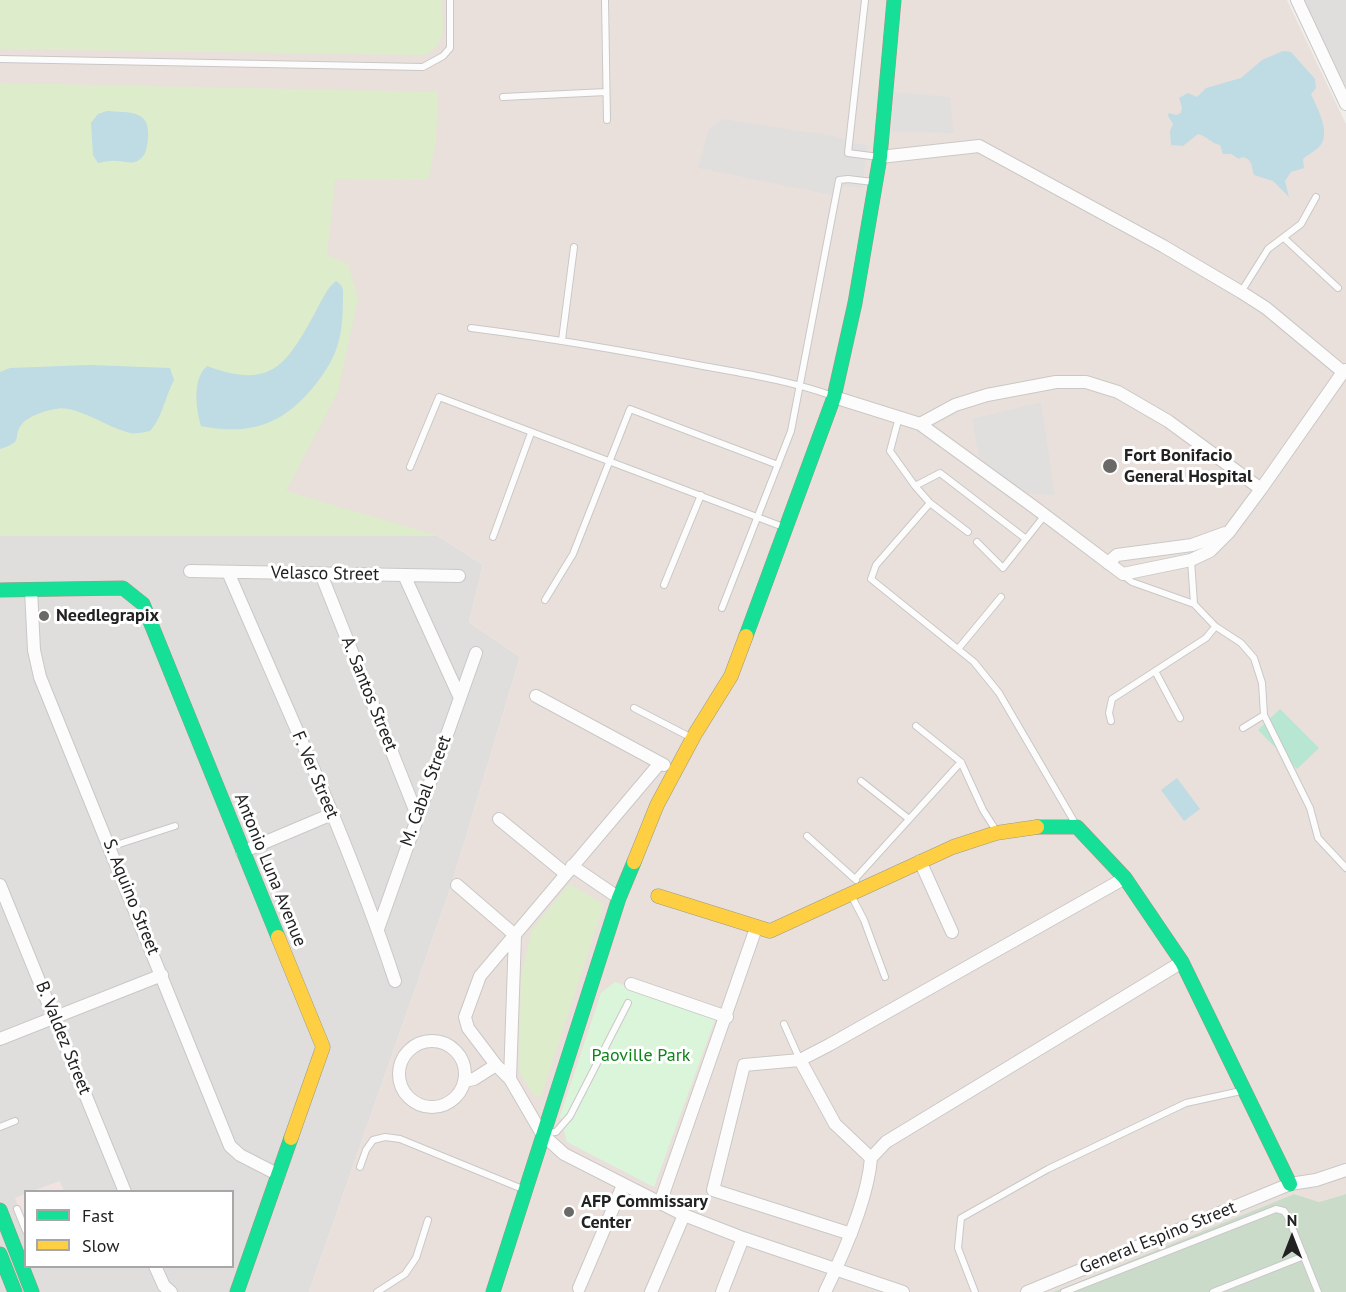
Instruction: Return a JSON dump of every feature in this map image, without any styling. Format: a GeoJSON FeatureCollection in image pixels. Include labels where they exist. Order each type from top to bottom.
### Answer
{"type":"FeatureCollection","features":[{"type":"Feature","properties":{"kind":"street"},"geometry":{"type":"LineString","coordinates":[[493,1292],[619,898],[657,804],[693,738],[731,676],[834,397],[855,303],[880,157],[894,0]]}},
{"type":"Feature","properties":{"kind":"street"},"geometry":{"type":"LineString","coordinates":[[1297,0],[1346,104]]}},
{"type":"Feature","properties":{"kind":"street"},"geometry":{"type":"LineString","coordinates":[[834,397],[920,424],[1123,574],[1191,560],[1210,551],[1229,532],[1344,371],[1266,308],[1241,292],[1163,246],[979,146],[880,157]]}},
{"type":"Feature","properties":{"kind":"street"},"geometry":{"type":"LineString","coordinates":[[920,424],[955,405],[987,395],[1056,382],[1086,382],[1118,392],[1168,421],[1261,489]]}},
{"type":"Feature","properties":{"kind":"street"},"geometry":{"type":"LineString","coordinates":[[1108,563],[1117,555],[1192,545],[1229,532]]}},
{"type":"Feature","properties":{"kind":"street","name":"Velasco Street"},"geometry":{"type":"LineString","coordinates":[[190,571],[459,576]]}},
{"type":"Feature","properties":{"kind":"street","name":"F. Ver Street"},"geometry":{"type":"LineString","coordinates":[[228,572],[332,814],[378,929],[396,981]]}},
{"type":"Feature","properties":{"kind":"street","name":"A. Santos Street"},"geometry":{"type":"LineString","coordinates":[[321,573],[417,815]]}},
{"type":"Feature","properties":{"kind":"street"},"geometry":{"type":"LineString","coordinates":[[404,575],[460,698]]}},
{"type":"Feature","properties":{"kind":"street","name":"Antonio Luna Avenue"},"geometry":{"type":"LineString","coordinates":[[0,590],[123,588],[142,604],[323,1047],[237,1292]]}},
{"type":"Feature","properties":{"kind":"street","name":"S. Aquino Street"},"geometry":{"type":"LineString","coordinates":[[31,590],[34,650],[40,677],[230,1146],[240,1155],[279,1175]]}},
{"type":"Feature","properties":{"kind":"street","name":"M. Cabal Street"},"geometry":{"type":"LineString","coordinates":[[378,929],[476,653]]}},
{"type":"Feature","properties":{"kind":"street"},"geometry":{"type":"LineString","coordinates":[[536,696],[675,770]]}},
{"type":"Feature","properties":{"kind":"street"},"geometry":{"type":"LineString","coordinates":[[660,763],[480,976],[465,1017],[468,1028],[496,1065],[510,1079],[542,1134],[564,1154],[684,1215],[743,1239],[903,1292]]}},
{"type":"Feature","properties":{"kind":"street"},"geometry":{"type":"LineString","coordinates":[[242,852],[332,814]]}},
{"type":"Feature","properties":{"kind":"street"},"geometry":{"type":"LineString","coordinates":[[499,819],[569,870],[619,898]]}},
{"type":"Feature","properties":{"kind":"street"},"geometry":{"type":"LineString","coordinates":[[658,896],[770,931],[855,887],[998,832],[1043,827],[1077,827],[1125,878],[1182,962],[1290,1184]]}},
{"type":"Feature","properties":{"kind":"street"},"geometry":{"type":"LineString","coordinates":[[920,861],[952,932]]}},
{"type":"Feature","properties":{"kind":"street"},"geometry":{"type":"LineString","coordinates":[[851,1234],[712,1190],[744,1065],[800,1060],[829,1046],[1125,878]]}},
{"type":"Feature","properties":{"kind":"street","name":"B. Valdez Street"},"geometry":{"type":"LineString","coordinates":[[0,885],[125,1190]]}},
{"type":"Feature","properties":{"kind":"street"},"geometry":{"type":"LineString","coordinates":[[457,885],[515,935]]}},
{"type":"Feature","properties":{"kind":"street"},"geometry":{"type":"LineString","coordinates":[[660,1203],[727,1017],[756,928]]}},
{"type":"Feature","properties":{"kind":"street"},"geometry":{"type":"LineString","coordinates":[[510,1079],[515,935]]}},
{"type":"Feature","properties":{"kind":"street"},"geometry":{"type":"LineString","coordinates":[[825,1292],[851,1234],[870,1171],[871,1158],[886,1142],[1182,962]]}},
{"type":"Feature","properties":{"kind":"street"},"geometry":{"type":"LineString","coordinates":[[0,1039],[162,975]]}},
{"type":"Feature","properties":{"kind":"street"},"geometry":{"type":"LineString","coordinates":[[631,984],[727,1017]]}},
{"type":"Feature","properties":{"kind":"street"},"geometry":{"type":"LineString","coordinates":[[428,1041],[435,1041],[450,1047],[461,1058],[465,1074],[464,1081],[451,1101],[436,1106],[420,1105],[407,1096],[403,1089],[399,1066],[407,1052],[413,1047],[428,1041]]}},
{"type":"Feature","properties":{"kind":"street"},"geometry":{"type":"LineString","coordinates":[[800,1060],[835,1124],[871,1158]]}},
{"type":"Feature","properties":{"kind":"street"},"geometry":{"type":"LineString","coordinates":[[464,1081],[474,1079],[496,1065]]}},
{"type":"Feature","properties":{"kind":"street","name":"General Espino Street"},"geometry":{"type":"LineString","coordinates":[[1027,1292],[1290,1184],[1316,1180],[1346,1170]]}},
{"type":"Feature","properties":{"kind":"street"},"geometry":{"type":"LineString","coordinates":[[579,1288],[623,1185]]}},
{"type":"Feature","properties":{"kind":"street"},"geometry":{"type":"LineString","coordinates":[[0,1210],[22,1259]]}},
{"type":"Feature","properties":{"kind":"street"},"geometry":{"type":"LineString","coordinates":[[651,1292],[684,1215]]}},
{"type":"Feature","properties":{"kind":"street"},"geometry":{"type":"LineString","coordinates":[[722,1292],[743,1239]]}},
{"type":"Feature","properties":{"kind":"street"},"geometry":{"type":"LineString","coordinates":[[0,1254],[15,1292]]}},
{"type":"Feature","properties":{"kind":"street"},"geometry":{"type":"LineString","coordinates":[[25,1268],[32,1292]]}},
{"type":"Feature","properties":{"kind":"street"},"geometry":{"type":"LineString","coordinates":[[156,1268],[165,1286],[171,1292]]}},
{"type":"Feature","properties":{"kind":"lane"},"geometry":{"type":"LineString","coordinates":[[0,59],[423,66],[443,56],[450,48],[450,0]]}},
{"type":"Feature","properties":{"kind":"lane"},"geometry":{"type":"LineString","coordinates":[[605,0],[607,120]]}},
{"type":"Feature","properties":{"kind":"lane"},"geometry":{"type":"LineString","coordinates":[[865,0],[848,153],[880,157]]}},
{"type":"Feature","properties":{"kind":"lane"},"geometry":{"type":"LineString","coordinates":[[503,97],[606,92]]}},
{"type":"Feature","properties":{"kind":"lane"},"geometry":{"type":"LineString","coordinates":[[722,608],[790,432],[801,385],[839,180],[876,182]]}},
{"type":"Feature","properties":{"kind":"lane"},"geometry":{"type":"LineString","coordinates":[[1241,292],[1269,249],[1300,224],[1316,197]]}},
{"type":"Feature","properties":{"kind":"lane"},"geometry":{"type":"LineString","coordinates":[[1284,238],[1338,288]]}},
{"type":"Feature","properties":{"kind":"lane"},"geometry":{"type":"LineString","coordinates":[[562,340],[574,247]]}},
{"type":"Feature","properties":{"kind":"lane"},"geometry":{"type":"LineString","coordinates":[[471,328],[562,340],[801,385],[834,397]]}},
{"type":"Feature","properties":{"kind":"lane"},"geometry":{"type":"LineString","coordinates":[[410,467],[439,397],[787,528]]}},
{"type":"Feature","properties":{"kind":"lane"},"geometry":{"type":"LineString","coordinates":[[545,600],[573,554],[630,409],[778,465]]}},
{"type":"Feature","properties":{"kind":"lane"},"geometry":{"type":"LineString","coordinates":[[899,417],[890,451],[930,503],[968,532]]}},
{"type":"Feature","properties":{"kind":"lane"},"geometry":{"type":"LineString","coordinates":[[493,537],[531,433]]}},
{"type":"Feature","properties":{"kind":"lane"},"geometry":{"type":"LineString","coordinates":[[915,486],[940,473],[1026,539]]}},
{"type":"Feature","properties":{"kind":"lane"},"geometry":{"type":"LineString","coordinates":[[664,585],[700,495]]}},
{"type":"Feature","properties":{"kind":"lane"},"geometry":{"type":"LineString","coordinates":[[930,503],[876,565],[871,579],[974,662],[999,693],[1077,827]]}},
{"type":"Feature","properties":{"kind":"lane"},"geometry":{"type":"LineString","coordinates":[[977,542],[1003,568],[1045,515]]}},
{"type":"Feature","properties":{"kind":"lane"},"geometry":{"type":"LineString","coordinates":[[1191,560],[1194,604]]}},
{"type":"Feature","properties":{"kind":"lane"},"geometry":{"type":"LineString","coordinates":[[1123,574],[1132,582],[1194,604],[1215,627],[1241,642],[1254,658],[1262,683],[1264,715],[1310,808],[1318,838],[1346,868]]}},
{"type":"Feature","properties":{"kind":"lane"},"geometry":{"type":"LineString","coordinates":[[958,649],[1001,597]]}},
{"type":"Feature","properties":{"kind":"lane"},"geometry":{"type":"LineString","coordinates":[[1111,721],[1109,713],[1112,699],[1206,638],[1215,627]]}},
{"type":"Feature","properties":{"kind":"lane"},"geometry":{"type":"LineString","coordinates":[[1155,671],[1180,718]]}},
{"type":"Feature","properties":{"kind":"lane"},"geometry":{"type":"LineString","coordinates":[[634,708],[693,738]]}},
{"type":"Feature","properties":{"kind":"lane"},"geometry":{"type":"LineString","coordinates":[[1243,728],[1264,715]]}},
{"type":"Feature","properties":{"kind":"lane"},"geometry":{"type":"LineString","coordinates":[[916,726],[961,762],[983,810],[998,832]]}},
{"type":"Feature","properties":{"kind":"lane"},"geometry":{"type":"LineString","coordinates":[[855,887],[909,819],[961,762]]}},
{"type":"Feature","properties":{"kind":"lane"},"geometry":{"type":"LineString","coordinates":[[861,781],[909,819]]}},
{"type":"Feature","properties":{"kind":"lane"},"geometry":{"type":"LineString","coordinates":[[110,847],[175,826]]}},
{"type":"Feature","properties":{"kind":"lane"},"geometry":{"type":"LineString","coordinates":[[807,836],[855,887],[864,920],[885,977]]}},
{"type":"Feature","properties":{"kind":"lane"},"geometry":{"type":"LineString","coordinates":[[542,1134],[556,1132],[570,1116],[628,1003]]}},
{"type":"Feature","properties":{"kind":"lane"},"geometry":{"type":"LineString","coordinates":[[784,1024],[800,1060]]}},
{"type":"Feature","properties":{"kind":"lane"},"geometry":{"type":"LineString","coordinates":[[975,1292],[958,1248],[961,1218],[1048,1169],[1186,1103],[1245,1090]]}},
{"type":"Feature","properties":{"kind":"lane"},"geometry":{"type":"LineString","coordinates":[[0,1127],[15,1121]]}},
{"type":"Feature","properties":{"kind":"lane"},"geometry":{"type":"LineString","coordinates":[[360,1167],[366,1150],[373,1140],[393,1138],[525,1190]]}},
{"type":"Feature","properties":{"kind":"lane"},"geometry":{"type":"LineString","coordinates":[[17,1209],[24,1225]]}},
{"type":"Feature","properties":{"kind":"lane"},"geometry":{"type":"LineString","coordinates":[[1064,1292],[1276,1209],[1284,1211],[1288,1217],[1318,1292]]}},
{"type":"Feature","properties":{"kind":"lane"},"geometry":{"type":"LineString","coordinates":[[377,1292],[405,1274],[416,1258],[428,1220]]}},
{"type":"Feature","properties":{"kind":"lane"},"geometry":{"type":"LineString","coordinates":[[1213,1292],[1304,1256]]}},
{"type":"Feature","properties":{"kind":"shaded area"},"geometry":{"type":"Polygon","coordinates":[[[0,0],[1287,0],[1346,124],[1346,1194],[1319,1202],[1294,1194],[1053,1292],[309,1292],[451,886],[520,657],[469,622],[483,565],[438,536],[0,536],[0,0]]]}},
{"type":"Feature","properties":{"kind":"shaded area"},"geometry":{"type":"Polygon","coordinates":[[[1303,0],[1346,0],[1346,87],[1303,0]]]}},
{"type":"Feature","properties":{"kind":"shaded area"},"geometry":{"type":"Polygon","coordinates":[[[894,92],[950,97],[954,133],[891,132],[894,92]]]}},
{"type":"Feature","properties":{"kind":"shaded area"},"geometry":{"type":"Polygon","coordinates":[[[723,119],[835,136],[853,143],[868,145],[862,188],[843,186],[831,195],[698,168],[709,129],[723,119]]]}},
{"type":"Feature","properties":{"kind":"shaded area"},"geometry":{"type":"Polygon","coordinates":[[[1041,402],[1055,495],[1019,493],[979,457],[972,419],[1041,402]]]}},
{"type":"Feature","properties":{"kind":"shaded area"},"geometry":{"type":"Polygon","coordinates":[[[0,536],[438,536],[483,565],[469,622],[520,657],[451,886],[309,1292],[0,1292],[0,536]]]}},
{"type":"Feature","properties":{"kind":"shaded area"},"geometry":{"type":"Polygon","coordinates":[[[60,1181],[64,1190],[35,1190],[60,1181]]]}},
{"type":"Feature","properties":{"kind":"shaded area"},"geometry":{"type":"Polygon","coordinates":[[[24,1194],[24,1223],[15,1198],[24,1194]]]}},
{"type":"Feature","properties":{"kind":"green space"},"geometry":{"type":"Polygon","coordinates":[[[0,0],[442,0],[443,25],[441,39],[432,50],[424,55],[0,49],[0,0]]]}},
{"type":"Feature","properties":{"kind":"green space"},"geometry":{"type":"Polygon","coordinates":[[[0,83],[438,92],[436,141],[428,180],[335,179],[327,255],[348,264],[358,298],[338,392],[286,491],[438,536],[0,536],[0,83]]]}},
{"type":"Feature","properties":{"kind":"green space"},"geometry":{"type":"Polygon","coordinates":[[[1280,709],[1319,748],[1297,769],[1258,730],[1280,709]]]}},
{"type":"Feature","properties":{"kind":"green space"},"geometry":{"type":"Polygon","coordinates":[[[569,884],[604,904],[541,1097],[534,1096],[519,1071],[521,978],[532,930],[569,884]]]}},
{"type":"Feature","properties":{"kind":"green space","name":"Paoville Park"},"geometry":{"type":"Polygon","coordinates":[[[615,982],[716,1017],[654,1187],[567,1142],[560,1116],[601,993],[615,982]]]}},
{"type":"Feature","properties":{"kind":"green space"},"geometry":{"type":"Polygon","coordinates":[[[1294,1194],[1319,1202],[1346,1194],[1346,1292],[1053,1292],[1294,1194]]]}},
{"type":"Feature","properties":{"kind":"water"},"geometry":{"type":"Polygon","coordinates":[[[1283,51],[1291,52],[1315,79],[1316,88],[1311,94],[1324,129],[1322,143],[1303,159],[1304,168],[1291,172],[1285,181],[1289,197],[1273,181],[1254,175],[1248,159],[1223,154],[1220,145],[1201,135],[1198,134],[1183,146],[1171,145],[1170,131],[1173,124],[1168,116],[1169,113],[1176,115],[1181,113],[1179,98],[1188,93],[1197,97],[1206,88],[1241,78],[1262,60],[1283,51]]]}},
{"type":"Feature","properties":{"kind":"water"},"geometry":{"type":"Polygon","coordinates":[[[107,111],[137,114],[146,122],[147,145],[145,153],[139,160],[131,163],[112,161],[98,163],[93,155],[91,123],[98,114],[107,111]]]}},
{"type":"Feature","properties":{"kind":"water"},"geometry":{"type":"Polygon","coordinates":[[[336,281],[343,290],[342,322],[337,346],[326,369],[303,398],[278,418],[251,428],[219,429],[201,426],[196,394],[199,378],[207,366],[229,373],[247,375],[262,373],[274,368],[295,347],[327,292],[336,281]]]}},
{"type":"Feature","properties":{"kind":"water"},"geometry":{"type":"Polygon","coordinates":[[[89,365],[170,368],[174,380],[158,420],[150,431],[131,433],[123,431],[64,408],[29,418],[19,428],[13,444],[0,449],[0,372],[10,368],[89,365]]]}},
{"type":"Feature","properties":{"kind":"water"},"geometry":{"type":"Polygon","coordinates":[[[1177,778],[1200,809],[1184,821],[1161,790],[1177,778]]]}},
{"type":"Feature","properties":{"kind":"traffic: fast"},"geometry":{"type":"LineString","coordinates":[[746,636],[834,397],[855,303],[880,157],[894,0]]}},
{"type":"Feature","properties":{"kind":"traffic: fast"},"geometry":{"type":"LineString","coordinates":[[0,590],[123,588],[143,604],[278,937]]}},
{"type":"Feature","properties":{"kind":"traffic: fast"},"geometry":{"type":"LineString","coordinates":[[1037,827],[1077,827],[1125,878],[1182,962],[1290,1184]]}},
{"type":"Feature","properties":{"kind":"traffic: fast"},"geometry":{"type":"LineString","coordinates":[[493,1292],[619,898],[634,862]]}},
{"type":"Feature","properties":{"kind":"traffic: fast"},"geometry":{"type":"LineString","coordinates":[[237,1292],[291,1138]]}},
{"type":"Feature","properties":{"kind":"traffic: fast"},"geometry":{"type":"LineString","coordinates":[[0,1210],[32,1292]]}},
{"type":"Feature","properties":{"kind":"traffic: fast"},"geometry":{"type":"LineString","coordinates":[[0,1254],[15,1292]]}},
{"type":"Feature","properties":{"kind":"traffic: slow"},"geometry":{"type":"LineString","coordinates":[[634,862],[657,805],[695,734],[731,676],[746,636]]}},
{"type":"Feature","properties":{"kind":"traffic: slow"},"geometry":{"type":"LineString","coordinates":[[658,896],[770,931],[953,847],[996,833],[1037,827]]}},
{"type":"Feature","properties":{"kind":"traffic: slow"},"geometry":{"type":"LineString","coordinates":[[278,937],[323,1047],[291,1138]]}},
{"type":"Feature","properties":{"kind":"place","name":"Fort Bonifacio General Hospital"},"geometry":{"type":"Point","coordinates":[1110,466]}},
{"type":"Feature","properties":{"kind":"place","name":"Needlegrapix"},"geometry":{"type":"Point","coordinates":[44,616]}},
{"type":"Feature","properties":{"kind":"place","name":"AFP Commissary Center"},"geometry":{"type":"Point","coordinates":[569,1212]}}]}
